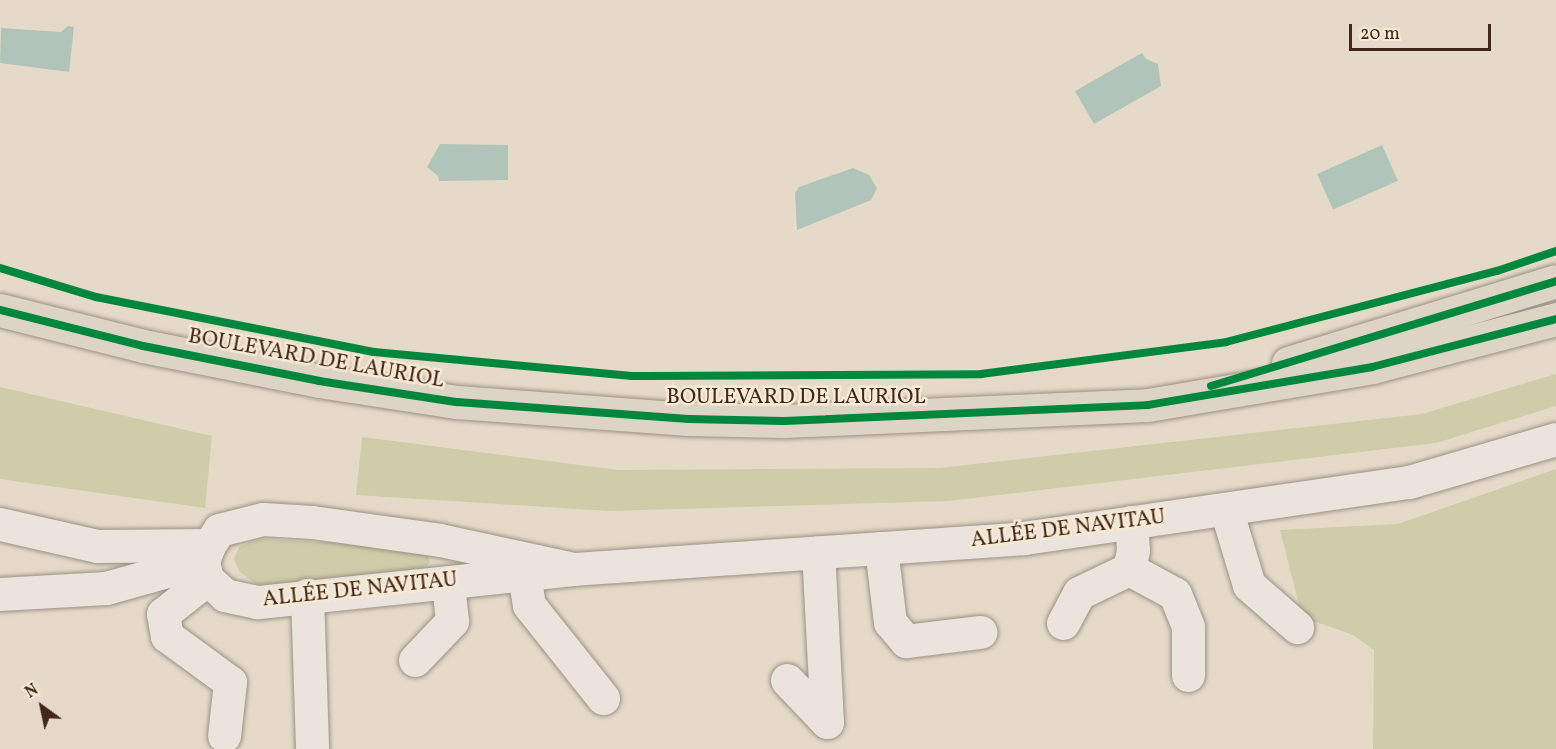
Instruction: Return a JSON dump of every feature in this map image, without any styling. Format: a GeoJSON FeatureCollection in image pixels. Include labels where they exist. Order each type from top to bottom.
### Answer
{"type":"FeatureCollection","features":[{"type":"Feature","properties":{"kind":"main road"},"geometry":{"type":"LineString","coordinates":[[1148,405],[1556,280]]}},
{"type":"Feature","properties":{"kind":"main road","name":"BOULEVARD DE LAURIOL"},"geometry":{"type":"LineString","coordinates":[[0,310],[165,350],[319,381],[457,402],[688,419],[784,421],[1148,405],[1372,367],[1556,319]]}},
{"type":"Feature","properties":{"kind":"street","name":"ALLÉE DE NAVITAU"},"geometry":{"type":"LineString","coordinates":[[573,569],[440,540],[312,522],[263,519],[239,523],[219,530],[206,561],[225,596],[257,602],[573,569],[1024,538],[1409,482],[1556,439]]}},
{"type":"Feature","properties":{"kind":"street"},"geometry":{"type":"LineString","coordinates":[[1226,509],[1249,585],[1297,627]]}},
{"type":"Feature","properties":{"kind":"street"},"geometry":{"type":"LineString","coordinates":[[1129,569],[1133,550],[1131,522]]}},
{"type":"Feature","properties":{"kind":"street"},"geometry":{"type":"LineString","coordinates":[[0,524],[97,546],[206,561]]}},
{"type":"Feature","properties":{"kind":"street"},"geometry":{"type":"LineString","coordinates":[[880,548],[890,622],[906,641],[980,632]]}},
{"type":"Feature","properties":{"kind":"street"},"geometry":{"type":"LineString","coordinates":[[787,680],[827,722],[818,552]]}},
{"type":"Feature","properties":{"kind":"street"},"geometry":{"type":"LineString","coordinates":[[0,594],[106,588],[206,561]]}},
{"type":"Feature","properties":{"kind":"street"},"geometry":{"type":"LineString","coordinates":[[206,561],[163,614],[167,636],[230,682],[224,736]]}},
{"type":"Feature","properties":{"kind":"street"},"geometry":{"type":"LineString","coordinates":[[1064,623],[1079,592],[1129,569]]}},
{"type":"Feature","properties":{"kind":"street"},"geometry":{"type":"LineString","coordinates":[[1129,569],[1175,594],[1188,627],[1188,675]]}},
{"type":"Feature","properties":{"kind":"street"},"geometry":{"type":"LineString","coordinates":[[524,574],[529,605],[603,698]]}},
{"type":"Feature","properties":{"kind":"street"},"geometry":{"type":"LineString","coordinates":[[415,660],[452,621],[448,582]]}},
{"type":"Feature","properties":{"kind":"street"},"geometry":{"type":"LineString","coordinates":[[307,596],[312,749]]}},
{"type":"Feature","properties":{"kind":"shaded area"},"geometry":{"type":"Polygon","coordinates":[[[68,26],[74,27],[69,72],[0,63],[1,28],[61,32],[68,26]]]}},
{"type":"Feature","properties":{"kind":"shaded area"},"geometry":{"type":"Polygon","coordinates":[[[1142,53],[1146,59],[1158,64],[1161,86],[1094,124],[1075,91],[1142,53]]]}},
{"type":"Feature","properties":{"kind":"shaded area"},"geometry":{"type":"Polygon","coordinates":[[[440,144],[508,145],[508,180],[439,181],[438,176],[427,167],[440,144]]]}},
{"type":"Feature","properties":{"kind":"shaded area"},"geometry":{"type":"Polygon","coordinates":[[[1382,145],[1398,181],[1333,210],[1317,174],[1382,145]]]}},
{"type":"Feature","properties":{"kind":"shaded area"},"geometry":{"type":"Polygon","coordinates":[[[853,168],[869,175],[877,188],[871,200],[797,230],[795,193],[799,187],[853,168]]]}},
{"type":"Feature","properties":{"kind":"shaded area"},"geometry":{"type":"Polygon","coordinates":[[[1556,374],[1556,406],[1436,443],[948,501],[609,511],[356,495],[362,437],[618,470],[939,468],[1422,414],[1556,374]]]}},
{"type":"Feature","properties":{"kind":"shaded area"},"geometry":{"type":"Polygon","coordinates":[[[0,387],[212,436],[205,508],[0,479],[0,387]]]}},
{"type":"Feature","properties":{"kind":"shaded area"},"geometry":{"type":"Polygon","coordinates":[[[1556,469],[1556,749],[1373,749],[1374,650],[1353,635],[1302,617],[1280,530],[1398,524],[1556,469]]]}},
{"type":"Feature","properties":{"kind":"shaded area"},"geometry":{"type":"Polygon","coordinates":[[[258,539],[412,546],[427,552],[430,563],[417,573],[257,585],[239,571],[234,559],[239,547],[258,539]]]}},
{"type":"Feature","properties":{"kind":"cycle path"},"geometry":{"type":"LineString","coordinates":[[0,268],[96,297],[374,352],[632,376],[981,374],[1226,342],[1497,271],[1556,251]]}},
{"type":"Feature","properties":{"kind":"cycle path"},"geometry":{"type":"LineString","coordinates":[[1211,386],[1556,281]]}},
{"type":"Feature","properties":{"kind":"cycle path"},"geometry":{"type":"LineString","coordinates":[[0,310],[143,346],[319,381],[457,402],[688,419],[784,421],[1148,405],[1372,367],[1556,319]]}}]}
